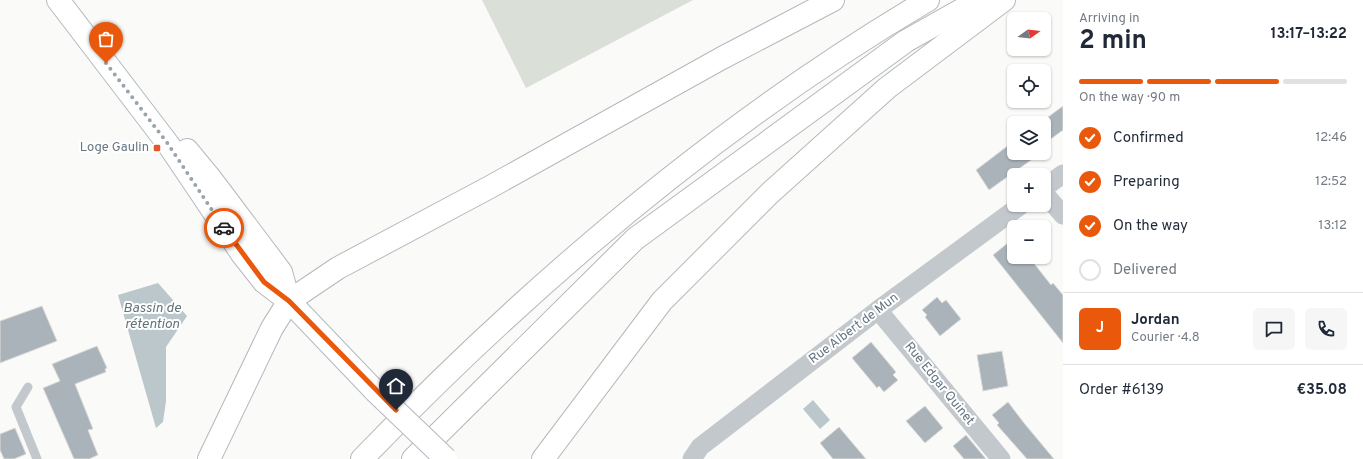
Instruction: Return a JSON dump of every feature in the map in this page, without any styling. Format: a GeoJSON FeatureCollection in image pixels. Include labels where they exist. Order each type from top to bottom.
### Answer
{"type":"FeatureCollection","features":[{"type":"Feature","properties":{"kind":"main road"},"geometry":{"type":"LineString","coordinates":[[58,0],[168,144],[247,260],[264,282],[289,301],[375,391],[446,459]]}},
{"type":"Feature","properties":{"kind":"main road"},"geometry":{"type":"LineString","coordinates":[[70,0],[163,121],[211,179],[281,272],[289,301]]}},
{"type":"Feature","properties":{"kind":"main road"},"geometry":{"type":"LineString","coordinates":[[209,459],[272,328],[289,301],[338,268],[490,187],[722,58],[833,0]]}},
{"type":"Feature","properties":{"kind":"main road"},"geometry":{"type":"LineString","coordinates":[[362,459],[426,393],[488,334],[627,212],[714,144],[809,76],[928,0]]}},
{"type":"Feature","properties":{"kind":"main road"},"geometry":{"type":"LineString","coordinates":[[413,459],[635,239],[906,42],[979,0]]}},
{"type":"Feature","properties":{"kind":"main road"},"geometry":{"type":"LineString","coordinates":[[543,459],[662,301],[765,198],[887,88],[1004,0]]}},
{"type":"Feature","properties":{"kind":"street"},"geometry":{"type":"LineString","coordinates":[[1051,183],[1063,174]]}},
{"type":"Feature","properties":{"kind":"street"},"geometry":{"type":"LineString","coordinates":[[1051,201],[1063,216]]}},
{"type":"Feature","properties":{"kind":"street","name":"Rue Albert de Mun"},"geometry":{"type":"LineString","coordinates":[[692,459],[700,448],[878,310],[1011,212]]}},
{"type":"Feature","properties":{"kind":"street","name":"Rue Edgar Quinet"},"geometry":{"type":"LineString","coordinates":[[878,310],[1001,459]]}},
{"type":"Feature","properties":{"kind":"lane"},"geometry":{"type":"LineString","coordinates":[[28,388],[16,408],[37,459]]}},
{"type":"Feature","properties":{"kind":"shaded area"},"geometry":{"type":"Polygon","coordinates":[[[482,0],[693,0],[526,88],[482,0]]]}},
{"type":"Feature","properties":{"kind":"water","name":"Bassin de rétention"},"geometry":{"type":"Polygon","coordinates":[[[158,283],[187,316],[166,347],[166,401],[163,422],[156,428],[118,295],[158,283]]]}},
{"type":"Feature","properties":{"kind":"water"},"geometry":{"type":"Polygon","coordinates":[[[813,400],[830,420],[820,429],[803,409],[813,400]]]}},
{"type":"Feature","properties":{"kind":"building"},"geometry":{"type":"Polygon","coordinates":[[[1063,106],[1063,130],[1051,139],[1051,116],[1049,116],[1063,106]]]}},
{"type":"Feature","properties":{"kind":"building"},"geometry":{"type":"Polygon","coordinates":[[[1007,146],[1007,160],[1031,160],[1020,168],[1007,168],[1007,177],[989,190],[976,170],[1007,146]]]}},
{"type":"Feature","properties":{"kind":"building"},"geometry":{"type":"Polygon","coordinates":[[[1007,244],[1007,264],[1034,264],[1051,285],[1053,283],[1063,295],[1063,343],[993,255],[1007,244]]]}},
{"type":"Feature","properties":{"kind":"building"},"geometry":{"type":"Polygon","coordinates":[[[937,297],[942,303],[946,300],[961,319],[940,336],[925,317],[927,315],[922,310],[937,297]]]}},
{"type":"Feature","properties":{"kind":"building"},"geometry":{"type":"Polygon","coordinates":[[[42,306],[57,341],[0,363],[0,321],[42,306]]]}},
{"type":"Feature","properties":{"kind":"building"},"geometry":{"type":"Polygon","coordinates":[[[871,342],[896,372],[893,375],[898,380],[884,392],[879,386],[877,388],[852,358],[871,342]]]}},
{"type":"Feature","properties":{"kind":"building"},"geometry":{"type":"Polygon","coordinates":[[[97,346],[107,368],[105,369],[106,372],[75,384],[93,429],[88,430],[98,455],[89,459],[74,459],[43,388],[60,381],[52,364],[97,346]]]}},
{"type":"Feature","properties":{"kind":"building"},"geometry":{"type":"Polygon","coordinates":[[[1002,351],[1008,386],[983,391],[977,355],[1002,351]]]}},
{"type":"Feature","properties":{"kind":"building"},"geometry":{"type":"Polygon","coordinates":[[[1008,402],[1054,459],[1027,459],[997,425],[999,423],[992,415],[1008,402]]]}},
{"type":"Feature","properties":{"kind":"building"},"geometry":{"type":"Polygon","coordinates":[[[925,406],[943,428],[925,443],[906,421],[925,406]]]}},
{"type":"Feature","properties":{"kind":"building"},"geometry":{"type":"Polygon","coordinates":[[[839,427],[866,459],[833,459],[820,443],[839,427]]]}},
{"type":"Feature","properties":{"kind":"building"},"geometry":{"type":"Polygon","coordinates":[[[15,428],[26,454],[14,459],[4,459],[0,450],[0,434],[15,428]]]}},
{"type":"Feature","properties":{"kind":"building"},"geometry":{"type":"Polygon","coordinates":[[[966,435],[986,459],[964,459],[953,446],[966,435]]]}},
{"type":"Feature","properties":{"kind":"way so far"},"geometry":{"type":"LineString","coordinates":[[106,63],[168,144],[224,228]]}},
{"type":"Feature","properties":{"kind":"place","name":"Loge Gaulin"},"geometry":{"type":"Point","coordinates":[157,148]}},
{"type":"Feature","properties":{"kind":"route"},"geometry":{"type":"LineString","coordinates":[[224,228],[264,282],[276,293],[289,301],[375,391],[396,410]]}}]}
